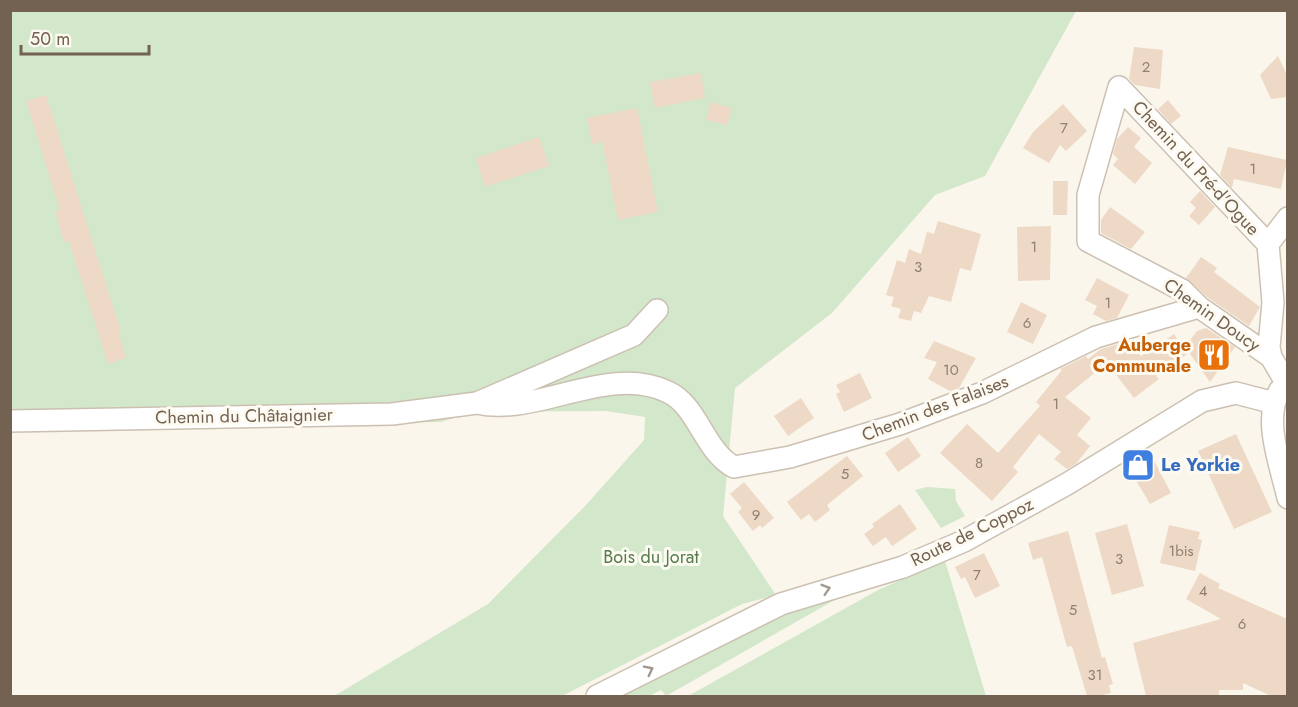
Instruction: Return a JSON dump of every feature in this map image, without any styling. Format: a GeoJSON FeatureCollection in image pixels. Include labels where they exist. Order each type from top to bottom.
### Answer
{"type":"FeatureCollection","features":[{"type":"Feature","properties":{"kind":"street","name":"Chemin Doucy"},"geometry":{"type":"LineString","coordinates":[[1119,87],[1088,195],[1088,242],[1182,290],[1198,307],[1271,357]]}},
{"type":"Feature","properties":{"kind":"street","name":"Chemin du Pré-d'Ogue"},"geometry":{"type":"LineString","coordinates":[[1119,87],[1268,244],[1280,295],[1269,341],[1271,357]]}},
{"type":"Feature","properties":{"kind":"street"},"geometry":{"type":"LineString","coordinates":[[1268,244],[1287,218]]}},
{"type":"Feature","properties":{"kind":"street","name":"Chemin des Falaises"},"geometry":{"type":"LineString","coordinates":[[734,467],[790,457],[900,424],[982,393],[1096,337],[1198,307]]}},
{"type":"Feature","properties":{"kind":"street","name":"Chemin du Châtaignier"},"geometry":{"type":"LineString","coordinates":[[10,421],[392,414],[477,403],[634,335],[657,310]]}},
{"type":"Feature","properties":{"kind":"street"},"geometry":{"type":"LineString","coordinates":[[1271,357],[1287,384],[1279,392],[1274,403],[1274,432],[1287,498]]}},
{"type":"Feature","properties":{"kind":"street","name":"Chemin du Châtaignier"},"geometry":{"type":"LineString","coordinates":[[477,403],[495,407],[592,387],[640,384],[657,388],[678,398],[719,456],[734,467]]}},
{"type":"Feature","properties":{"kind":"street","name":"Route de Coppoz"},"geometry":{"type":"LineString","coordinates":[[597,696],[768,609],[903,567],[964,541],[1202,401],[1236,393],[1274,403]]}},
{"type":"Feature","properties":{"kind":"green space","name":"Bois du Jorat"},"geometry":{"type":"Polygon","coordinates":[[[11,11],[1076,11],[985,176],[935,195],[832,313],[735,388],[723,516],[776,595],[742,604],[562,696],[334,696],[488,604],[586,505],[644,440],[645,417],[606,411],[472,412],[441,422],[11,427],[11,11]]]}},
{"type":"Feature","properties":{"kind":"green space"},"geometry":{"type":"Polygon","coordinates":[[[927,487],[955,489],[956,501],[965,516],[941,528],[915,490],[927,487]]]}},
{"type":"Feature","properties":{"kind":"green space"},"geometry":{"type":"Polygon","coordinates":[[[945,561],[986,696],[688,696],[880,589],[945,561]]]}},
{"type":"Feature","properties":{"kind":"green space"},"geometry":{"type":"Polygon","coordinates":[[[835,595],[838,598],[666,696],[661,690],[649,696],[606,696],[773,618],[835,595]]]}},
{"type":"Feature","properties":{"kind":"building"},"geometry":{"type":"Polygon","coordinates":[[[1134,47],[1163,50],[1160,89],[1135,85],[1129,79],[1134,47]]]}},
{"type":"Feature","properties":{"kind":"building"},"geometry":{"type":"Polygon","coordinates":[[[1278,56],[1287,75],[1287,97],[1271,99],[1260,75],[1278,56]]]}},
{"type":"Feature","properties":{"kind":"building"},"geometry":{"type":"Polygon","coordinates":[[[701,73],[705,98],[655,108],[650,82],[701,73]]]}},
{"type":"Feature","properties":{"kind":"building"},"geometry":{"type":"Polygon","coordinates":[[[46,95],[121,332],[119,333],[126,358],[108,364],[69,241],[64,242],[55,211],[60,210],[26,101],[46,95]]]}},
{"type":"Feature","properties":{"kind":"building"},"geometry":{"type":"Polygon","coordinates":[[[1168,100],[1181,116],[1171,124],[1158,109],[1168,100]]]}},
{"type":"Feature","properties":{"kind":"building"},"geometry":{"type":"Polygon","coordinates":[[[710,102],[732,108],[727,125],[706,120],[710,102]]]}},
{"type":"Feature","properties":{"kind":"building"},"geometry":{"type":"Polygon","coordinates":[[[1063,104],[1087,131],[1066,151],[1060,145],[1049,163],[1023,148],[1033,132],[1063,104]]]}},
{"type":"Feature","properties":{"kind":"building"},"geometry":{"type":"Polygon","coordinates":[[[637,108],[658,212],[618,220],[602,142],[592,144],[587,118],[637,108]]]}},
{"type":"Feature","properties":{"kind":"building"},"geometry":{"type":"Polygon","coordinates":[[[1128,127],[1141,138],[1134,147],[1152,163],[1135,184],[1113,165],[1118,159],[1113,154],[1117,139],[1128,127]]]}},
{"type":"Feature","properties":{"kind":"building"},"geometry":{"type":"Polygon","coordinates":[[[539,137],[549,166],[485,187],[476,158],[539,137]]]}},
{"type":"Feature","properties":{"kind":"building"},"geometry":{"type":"Polygon","coordinates":[[[1228,147],[1287,160],[1281,189],[1234,179],[1232,188],[1220,175],[1228,147]]]}},
{"type":"Feature","properties":{"kind":"building"},"geometry":{"type":"Polygon","coordinates":[[[1053,181],[1068,181],[1067,215],[1053,215],[1053,181]]]}},
{"type":"Feature","properties":{"kind":"building"},"geometry":{"type":"Polygon","coordinates":[[[1200,191],[1215,207],[1199,225],[1189,216],[1196,208],[1190,202],[1200,191]]]}},
{"type":"Feature","properties":{"kind":"building"},"geometry":{"type":"Polygon","coordinates":[[[1110,207],[1145,232],[1131,249],[1101,233],[1101,220],[1110,207]]]}},
{"type":"Feature","properties":{"kind":"building"},"geometry":{"type":"Polygon","coordinates":[[[938,221],[981,234],[971,271],[960,268],[951,302],[929,296],[921,313],[914,311],[911,321],[898,318],[901,309],[891,306],[894,297],[886,295],[897,260],[905,263],[909,249],[921,254],[927,232],[934,234],[938,221]]]}},
{"type":"Feature","properties":{"kind":"building"},"geometry":{"type":"Polygon","coordinates":[[[1051,226],[1050,280],[1018,281],[1017,227],[1051,226]]]}},
{"type":"Feature","properties":{"kind":"building"},"geometry":{"type":"Polygon","coordinates":[[[1201,257],[1217,268],[1214,272],[1260,307],[1249,326],[1207,297],[1186,278],[1201,257]]]}},
{"type":"Feature","properties":{"kind":"building"},"geometry":{"type":"Polygon","coordinates":[[[1097,278],[1129,295],[1117,318],[1106,321],[1093,314],[1097,306],[1085,300],[1097,278]]]}},
{"type":"Feature","properties":{"kind":"building"},"geometry":{"type":"Polygon","coordinates":[[[1021,302],[1047,315],[1033,344],[1007,332],[1021,302]]]}},
{"type":"Feature","properties":{"kind":"building","name":"Auberge Communale"},"geometry":{"type":"Polygon","coordinates":[[[1206,328],[1235,347],[1210,382],[1185,347],[1197,331],[1206,328]]]}},
{"type":"Feature","properties":{"kind":"building"},"geometry":{"type":"Polygon","coordinates":[[[1174,334],[1187,354],[1156,376],[1159,379],[1134,398],[1107,363],[1065,397],[1091,418],[1077,435],[1090,446],[1076,464],[1067,469],[1054,459],[1061,452],[1039,434],[1013,467],[1018,472],[992,501],[940,453],[967,424],[998,453],[1040,406],[1036,402],[1062,370],[1060,369],[1086,356],[1088,359],[1101,349],[1129,341],[1141,356],[1174,334]]]}},
{"type":"Feature","properties":{"kind":"building"},"geometry":{"type":"Polygon","coordinates":[[[934,341],[976,358],[959,388],[950,391],[928,379],[937,362],[924,358],[934,341]]]}},
{"type":"Feature","properties":{"kind":"building"},"geometry":{"type":"Polygon","coordinates":[[[860,373],[872,398],[844,412],[836,394],[840,392],[836,385],[860,373]]]}},
{"type":"Feature","properties":{"kind":"building"},"geometry":{"type":"Polygon","coordinates":[[[801,398],[814,418],[788,436],[774,416],[801,398]]]}},
{"type":"Feature","properties":{"kind":"building"},"geometry":{"type":"Polygon","coordinates":[[[1236,434],[1272,512],[1234,529],[1198,451],[1236,434]]]}},
{"type":"Feature","properties":{"kind":"building"},"geometry":{"type":"Polygon","coordinates":[[[908,437],[921,456],[898,472],[885,453],[908,437]]]}},
{"type":"Feature","properties":{"kind":"building"},"geometry":{"type":"Polygon","coordinates":[[[1151,455],[1171,493],[1150,504],[1128,467],[1151,455]]]}},
{"type":"Feature","properties":{"kind":"building"},"geometry":{"type":"Polygon","coordinates":[[[847,456],[863,476],[827,505],[830,510],[815,522],[809,514],[801,520],[787,502],[847,456]]]}},
{"type":"Feature","properties":{"kind":"building"},"geometry":{"type":"Polygon","coordinates":[[[744,482],[774,518],[762,528],[760,525],[753,531],[738,512],[742,508],[730,494],[744,482]]]}},
{"type":"Feature","properties":{"kind":"building"},"geometry":{"type":"Polygon","coordinates":[[[900,504],[917,529],[892,546],[886,537],[873,546],[864,534],[874,527],[872,524],[900,504]]]}},
{"type":"Feature","properties":{"kind":"building"},"geometry":{"type":"Polygon","coordinates":[[[1127,524],[1144,586],[1112,595],[1095,533],[1127,524]]]}},
{"type":"Feature","properties":{"kind":"building"},"geometry":{"type":"Polygon","coordinates":[[[1169,525],[1200,532],[1198,539],[1202,540],[1195,571],[1160,563],[1169,525]]]}},
{"type":"Feature","properties":{"kind":"building"},"geometry":{"type":"Polygon","coordinates":[[[1068,531],[1102,658],[1105,657],[1113,684],[1109,685],[1111,693],[1099,696],[1087,696],[1072,646],[1067,647],[1042,557],[1033,560],[1028,543],[1068,531]]]}},
{"type":"Feature","properties":{"kind":"building"},"geometry":{"type":"Polygon","coordinates":[[[984,553],[1000,586],[975,598],[965,577],[961,579],[955,567],[984,553]]]}},
{"type":"Feature","properties":{"kind":"building"},"geometry":{"type":"Polygon","coordinates":[[[1200,573],[1220,584],[1218,588],[1287,619],[1287,696],[1271,696],[1243,683],[1243,690],[1219,690],[1219,696],[1146,696],[1133,643],[1221,619],[1186,599],[1200,573]]]}},
{"type":"Feature","properties":{"kind":"place","name":"Auberge Communale"},"geometry":{"type":"Point","coordinates":[1214,355]}},
{"type":"Feature","properties":{"kind":"place","name":"Le Yorkie"},"geometry":{"type":"Point","coordinates":[1138,465]}}]}
